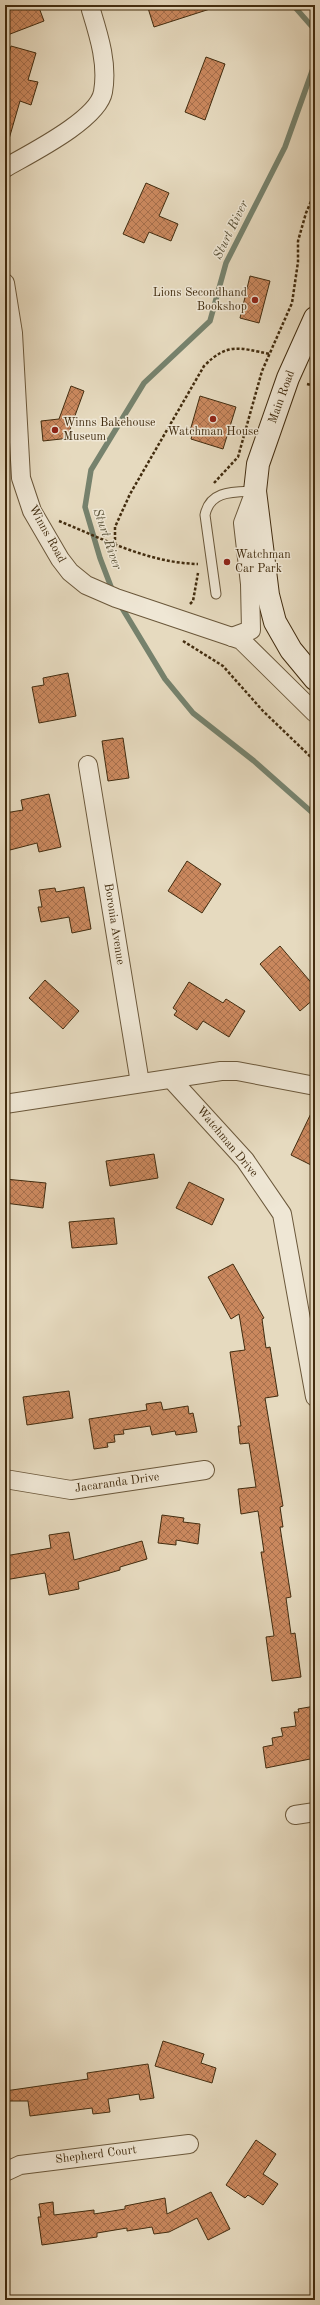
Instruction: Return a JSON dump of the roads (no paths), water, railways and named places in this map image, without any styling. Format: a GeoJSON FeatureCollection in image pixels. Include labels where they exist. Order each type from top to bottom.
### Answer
{"type":"FeatureCollection","features":[{"type":"Feature","properties":{"kind":"main road","name":"Main Road"},"geometry":{"type":"LineString","coordinates":[[315,318],[288,378],[258,464],[255,492],[268,595],[275,622],[291,650],[315,679]]}},
{"type":"Feature","properties":{"kind":"street"},"geometry":{"type":"LineString","coordinates":[[5,168],[63,135],[89,114],[103,93],[103,49],[91,10]]}},
{"type":"Feature","properties":{"kind":"street","name":"Winns Road"},"geometry":{"type":"LineString","coordinates":[[5,283],[13,333],[21,478],[32,511],[60,559],[70,572],[86,585],[134,605],[232,637]]}},
{"type":"Feature","properties":{"kind":"street"},"geometry":{"type":"LineString","coordinates":[[232,637],[251,630],[250,584],[243,523],[255,492]]}},
{"type":"Feature","properties":{"kind":"street"},"geometry":{"type":"LineString","coordinates":[[232,637],[241,640],[315,713]]}},
{"type":"Feature","properties":{"kind":"street","name":"Boronia Avenue"},"geometry":{"type":"LineString","coordinates":[[88,765],[140,1083]]}},
{"type":"Feature","properties":{"kind":"street"},"geometry":{"type":"LineString","coordinates":[[5,1104],[221,1071],[237,1071],[315,1086]]}},
{"type":"Feature","properties":{"kind":"street","name":"Watchman Drive"},"geometry":{"type":"LineString","coordinates":[[171,1079],[244,1160],[282,1214],[315,1397]]}},
{"type":"Feature","properties":{"kind":"street","name":"Jacaranda Drive"},"geometry":{"type":"LineString","coordinates":[[5,1479],[71,1490],[205,1470]]}},
{"type":"Feature","properties":{"kind":"street"},"geometry":{"type":"LineString","coordinates":[[295,1816],[315,1812]]}},
{"type":"Feature","properties":{"kind":"street","name":"Shepherd Court"},"geometry":{"type":"LineString","coordinates":[[5,2172],[20,2165],[189,2144]]}},
{"type":"Feature","properties":{"kind":"lane"},"geometry":{"type":"LineString","coordinates":[[216,594],[205,515],[207,508],[219,496],[228,493],[255,492]]}},
{"type":"Feature","properties":{"kind":"waterway"},"geometry":{"type":"LineString","coordinates":[[293,5],[315,30]]}},
{"type":"Feature","properties":{"kind":"waterway","name":"Sturt River"},"geometry":{"type":"LineString","coordinates":[[113,592],[100,558],[85,507],[91,470],[144,383],[210,321],[226,263],[285,147],[315,63]]}},
{"type":"Feature","properties":{"kind":"waterway","name":"Sturt River"},"geometry":{"type":"LineString","coordinates":[[119,603],[165,679],[193,713],[254,761],[315,815]]}},
{"type":"Feature","properties":{"kind":"place","name":"Lions Secondhand Bookshop"},"geometry":{"type":"Point","coordinates":[255,300]}},
{"type":"Feature","properties":{"kind":"place","name":"Watchman House"},"geometry":{"type":"Point","coordinates":[213,419]}},
{"type":"Feature","properties":{"kind":"place","name":"Winns Bakehouse Museum"},"geometry":{"type":"Point","coordinates":[55,430]}},
{"type":"Feature","properties":{"kind":"place","name":"Watchman Car Park"},"geometry":{"type":"Point","coordinates":[227,562]}}]}
